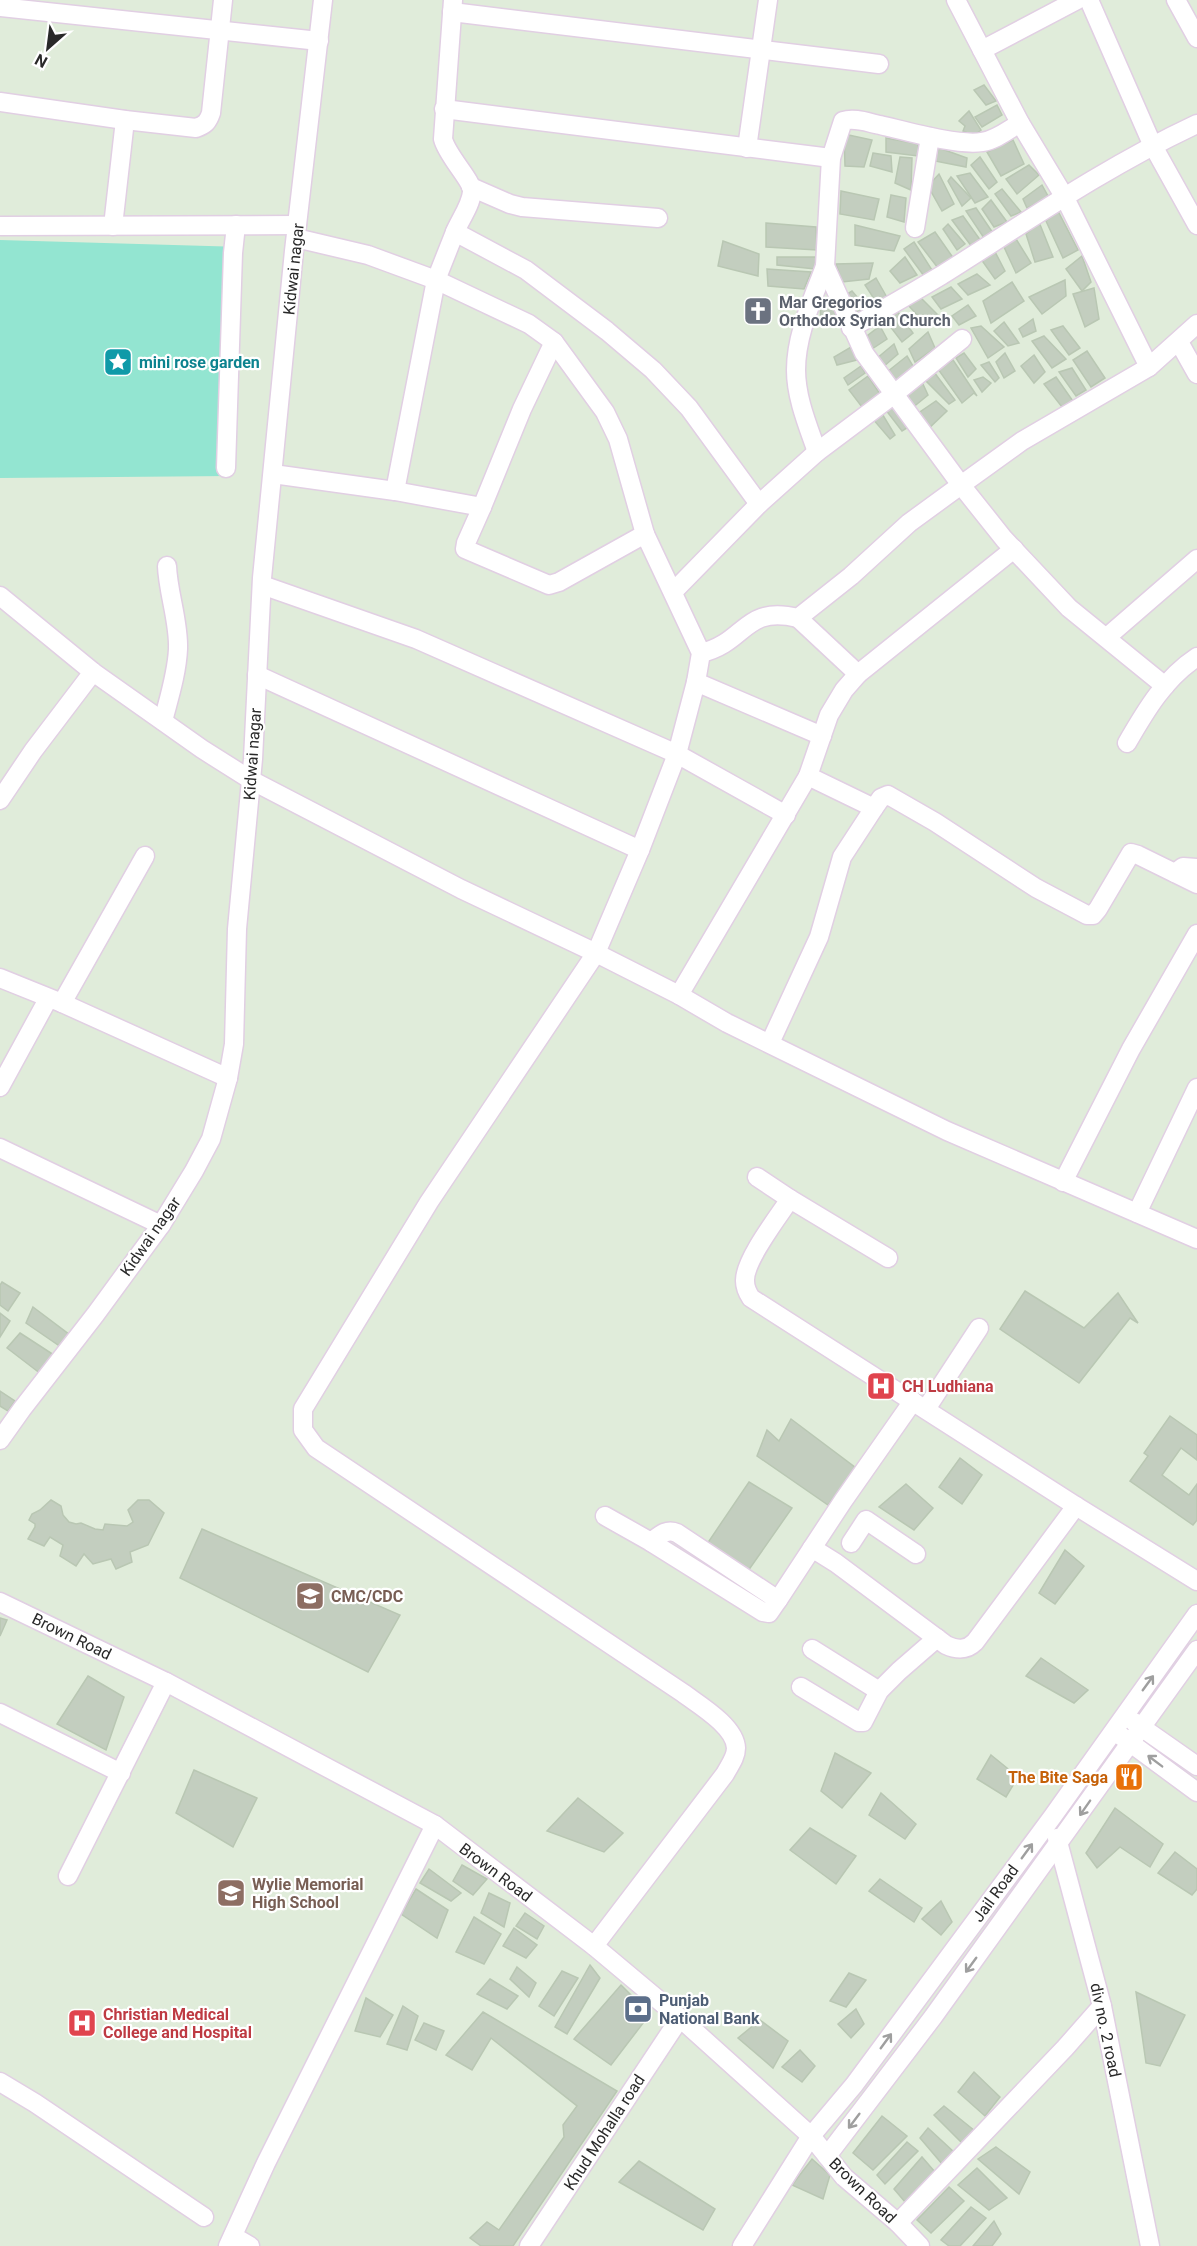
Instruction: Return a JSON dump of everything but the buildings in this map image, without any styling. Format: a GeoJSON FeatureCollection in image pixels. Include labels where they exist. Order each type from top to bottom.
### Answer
{"type":"FeatureCollection","features":[{"type":"Feature","properties":{"kind":"street"},"geometry":{"type":"LineString","coordinates":[[0,102],[196,128],[206,124],[210,113],[223,0]]}},
{"type":"Feature","properties":{"kind":"street","name":"Kidwai nagar"},"geometry":{"type":"LineString","coordinates":[[0,1440],[160,1225],[211,1139],[228,1078],[234,1044],[237,929],[251,780],[262,585],[296,232],[323,0]]}},
{"type":"Feature","properties":{"kind":"street"},"geometry":{"type":"LineString","coordinates":[[747,148],[768,0]]}},
{"type":"Feature","properties":{"kind":"street"},"geometry":{"type":"LineString","coordinates":[[956,0],[1020,123],[1064,196],[1149,367]]}},
{"type":"Feature","properties":{"kind":"street"},"geometry":{"type":"LineString","coordinates":[[982,50],[1077,0]]}},
{"type":"Feature","properties":{"kind":"street"},"geometry":{"type":"LineString","coordinates":[[1089,0],[1152,144],[1197,225]]}},
{"type":"Feature","properties":{"kind":"street"},"geometry":{"type":"LineString","coordinates":[[1179,2],[1197,38]]}},
{"type":"Feature","properties":{"kind":"street"},"geometry":{"type":"LineString","coordinates":[[658,218],[522,207],[471,187],[444,145],[444,109],[452,6],[879,64]]}},
{"type":"Feature","properties":{"kind":"street"},"geometry":{"type":"LineString","coordinates":[[0,7],[319,41]]}},
{"type":"Feature","properties":{"kind":"street"},"geometry":{"type":"LineString","coordinates":[[444,109],[831,158]]}},
{"type":"Feature","properties":{"kind":"street"},"geometry":{"type":"LineString","coordinates":[[113,226],[124,120]]}},
{"type":"Feature","properties":{"kind":"street"},"geometry":{"type":"LineString","coordinates":[[817,452],[799,397],[796,369],[802,332],[825,266],[831,158],[842,123],[848,120],[930,137],[983,142],[995,138],[1020,123]]}},
{"type":"Feature","properties":{"kind":"street"},"geometry":{"type":"LineString","coordinates":[[851,328],[940,276],[1064,196],[1152,144],[1197,124]]}},
{"type":"Feature","properties":{"kind":"street"},"geometry":{"type":"LineString","coordinates":[[915,228],[930,137]]}},
{"type":"Feature","properties":{"kind":"street"},"geometry":{"type":"LineString","coordinates":[[395,491],[436,280],[471,197],[471,187]]}},
{"type":"Feature","properties":{"kind":"street"},"geometry":{"type":"LineString","coordinates":[[226,468],[233,253],[236,225]]}},
{"type":"Feature","properties":{"kind":"street"},"geometry":{"type":"LineString","coordinates":[[0,226],[236,225],[296,232],[436,280],[529,324],[554,342],[605,412],[618,439],[645,534],[701,652],[696,682],[677,754],[640,850],[596,953],[429,1202],[308,1398],[303,1409],[302,1420],[303,1430],[316,1448],[683,1693],[731,1732],[736,1747],[734,1757],[725,1774],[594,1946]]}},
{"type":"Feature","properties":{"kind":"street"},"geometry":{"type":"LineString","coordinates":[[455,232],[526,270],[607,331],[653,370],[689,408],[759,504]]}},
{"type":"Feature","properties":{"kind":"street"},"geometry":{"type":"LineString","coordinates":[[825,266],[864,353],[961,485],[1014,549],[1070,608],[1164,686]]}},
{"type":"Feature","properties":{"kind":"street"},"geometry":{"type":"LineString","coordinates":[[798,618],[851,576],[909,523],[1022,441],[1149,367],[1197,324]]}},
{"type":"Feature","properties":{"kind":"street"},"geometry":{"type":"LineString","coordinates":[[673,592],[759,504],[817,452],[962,339]]}},
{"type":"Feature","properties":{"kind":"street"},"geometry":{"type":"LineString","coordinates":[[554,342],[522,409],[465,549],[549,585],[559,582],[645,534]]}},
{"type":"Feature","properties":{"kind":"street"},"geometry":{"type":"LineString","coordinates":[[1179,342],[1197,374]]}},
{"type":"Feature","properties":{"kind":"street"},"geometry":{"type":"LineString","coordinates":[[273,474],[395,491],[482,507]]}},
{"type":"Feature","properties":{"kind":"street"},"geometry":{"type":"LineString","coordinates":[[679,995],[808,776],[834,707],[844,690],[858,674],[1014,549]]}},
{"type":"Feature","properties":{"kind":"street"},"geometry":{"type":"LineString","coordinates":[[1107,638],[1197,559]]}},
{"type":"Feature","properties":{"kind":"street"},"geometry":{"type":"LineString","coordinates":[[163,721],[174,680],[178,647],[167,566]]}},
{"type":"Feature","properties":{"kind":"street"},"geometry":{"type":"LineString","coordinates":[[262,585],[416,639],[677,754],[786,815]]}},
{"type":"Feature","properties":{"kind":"street"},"geometry":{"type":"LineString","coordinates":[[0,596],[93,672],[202,749],[251,780],[461,889],[596,953],[770,1044],[947,1131],[1197,1239]]}},
{"type":"Feature","properties":{"kind":"street"},"geometry":{"type":"LineString","coordinates":[[701,652],[721,647],[753,620],[778,614],[798,618],[858,674]]}},
{"type":"Feature","properties":{"kind":"street"},"geometry":{"type":"LineString","coordinates":[[1127,742],[1148,706],[1164,686],[1197,657]]}},
{"type":"Feature","properties":{"kind":"street"},"geometry":{"type":"LineString","coordinates":[[0,800],[33,751],[93,672]]}},
{"type":"Feature","properties":{"kind":"street"},"geometry":{"type":"LineString","coordinates":[[257,675],[640,850]]}},
{"type":"Feature","properties":{"kind":"street"},"geometry":{"type":"LineString","coordinates":[[696,682],[822,736]]}},
{"type":"Feature","properties":{"kind":"street"},"geometry":{"type":"LineString","coordinates":[[808,776],[874,808]]}},
{"type":"Feature","properties":{"kind":"street"},"geometry":{"type":"LineString","coordinates":[[770,1044],[819,937],[842,856],[881,798],[888,795],[935,822],[1036,888],[1087,915],[1093,915],[1098,909],[1131,853],[1197,884]]}},
{"type":"Feature","properties":{"kind":"street"},"geometry":{"type":"LineString","coordinates":[[0,1088],[145,856]]}},
{"type":"Feature","properties":{"kind":"street"},"geometry":{"type":"LineString","coordinates":[[1175,873],[1183,867],[1197,868]]}},
{"type":"Feature","properties":{"kind":"street"},"geometry":{"type":"LineString","coordinates":[[1063,1182],[1131,1049],[1197,934]]}},
{"type":"Feature","properties":{"kind":"street"},"geometry":{"type":"LineString","coordinates":[[2,983],[55,1001],[228,1078]]}},
{"type":"Feature","properties":{"kind":"street"},"geometry":{"type":"LineString","coordinates":[[1137,1213],[1197,1088]]}},
{"type":"Feature","properties":{"kind":"street"},"geometry":{"type":"LineString","coordinates":[[0,1148],[160,1225]]}},
{"type":"Feature","properties":{"kind":"street"},"geometry":{"type":"LineString","coordinates":[[757,1177],[888,1258]]}},
{"type":"Feature","properties":{"kind":"street"},"geometry":{"type":"LineString","coordinates":[[790,1199],[754,1255],[746,1272],[746,1290],[751,1298],[1197,1581]]}},
{"type":"Feature","properties":{"kind":"street"},"geometry":{"type":"LineString","coordinates":[[605,1516],[763,1612],[769,1612],[843,1501],[979,1328]]}},
{"type":"Feature","properties":{"kind":"street"},"geometry":{"type":"LineString","coordinates":[[843,1501],[866,1520],[916,1554]]}},
{"type":"Feature","properties":{"kind":"street"},"geometry":{"type":"LineString","coordinates":[[812,1548],[836,1563],[946,1645],[960,1649],[971,1646],[975,1642],[1076,1506]]}},
{"type":"Feature","properties":{"kind":"street"},"geometry":{"type":"LineString","coordinates":[[852,1543],[866,1520]]}},
{"type":"Feature","properties":{"kind":"street","name":"Brown Road"},"geometry":{"type":"LineString","coordinates":[[0,1602],[166,1682],[435,1825],[594,1946],[680,2018],[811,2136],[844,2177],[898,2223],[920,2246]]}},
{"type":"Feature","properties":{"kind":"street","name":"Jail Road"},"geometry":{"type":"LineString","coordinates":[[742,2246],[811,2136],[854,2085],[1053,1816],[1197,1614]]}},
{"type":"Feature","properties":{"kind":"street"},"geometry":{"type":"LineString","coordinates":[[801,1687],[861,1723],[866,1720],[879,1691],[937,1638]]}},
{"type":"Feature","properties":{"kind":"street"},"geometry":{"type":"LineString","coordinates":[[812,1648],[879,1691]]}},
{"type":"Feature","properties":{"kind":"street"},"geometry":{"type":"LineString","coordinates":[[827,2156],[933,2017],[1197,1650]]}},
{"type":"Feature","properties":{"kind":"street"},"geometry":{"type":"LineString","coordinates":[[68,1876],[166,1682]]}},
{"type":"Feature","properties":{"kind":"street"},"geometry":{"type":"LineString","coordinates":[[0,1713],[121,1773]]}},
{"type":"Feature","properties":{"kind":"street"},"geometry":{"type":"LineString","coordinates":[[1125,1716],[1197,1766]]}},
{"type":"Feature","properties":{"kind":"street"},"geometry":{"type":"LineString","coordinates":[[1113,1730],[1197,1792]]}},
{"type":"Feature","properties":{"kind":"street","name":"div no. 2 road"},"geometry":{"type":"LineString","coordinates":[[1053,1816],[1058,1846],[1102,2006],[1150,2246]]}},
{"type":"Feature","properties":{"kind":"street"},"geometry":{"type":"LineString","coordinates":[[250,2246],[230,2241],[266,2163],[435,1825]]}},
{"type":"Feature","properties":{"kind":"street"},"geometry":{"type":"LineString","coordinates":[[898,2223],[1065,2049],[1102,2006]]}},
{"type":"Feature","properties":{"kind":"street","name":"Khud Mohalla road"},"geometry":{"type":"LineString","coordinates":[[529,2246],[680,2018]]}},
{"type":"Feature","properties":{"kind":"street"},"geometry":{"type":"LineString","coordinates":[[0,2082],[204,2217]]}},
{"type":"Feature","properties":{"kind":"shaded area","name":"mini rose garden"},"geometry":{"type":"Polygon","coordinates":[[[0,240],[243,247],[231,476],[0,478],[0,240]]]}},
{"type":"Feature","properties":{"kind":"place","name":"Mar Gregorios Orthodox Syrian Church"},"geometry":{"type":"Point","coordinates":[758,311]}},
{"type":"Feature","properties":{"kind":"place","name":"mini rose garden"},"geometry":{"type":"Point","coordinates":[118,362]}},
{"type":"Feature","properties":{"kind":"place","name":"CH Ludhiana"},"geometry":{"type":"Point","coordinates":[881,1386]}},
{"type":"Feature","properties":{"kind":"place","name":"CMC/CDC"},"geometry":{"type":"Point","coordinates":[310,1596]}},
{"type":"Feature","properties":{"kind":"place","name":"The Bite Saga"},"geometry":{"type":"Point","coordinates":[1129,1777]}},
{"type":"Feature","properties":{"kind":"place","name":"Wylie Memorial High School"},"geometry":{"type":"Point","coordinates":[231,1893]}},
{"type":"Feature","properties":{"kind":"place","name":"Punjab National Bank"},"geometry":{"type":"Point","coordinates":[638,2009]}},
{"type":"Feature","properties":{"kind":"place","name":"Christian Medical College and Hospital"},"geometry":{"type":"Point","coordinates":[82,2023]}}]}
